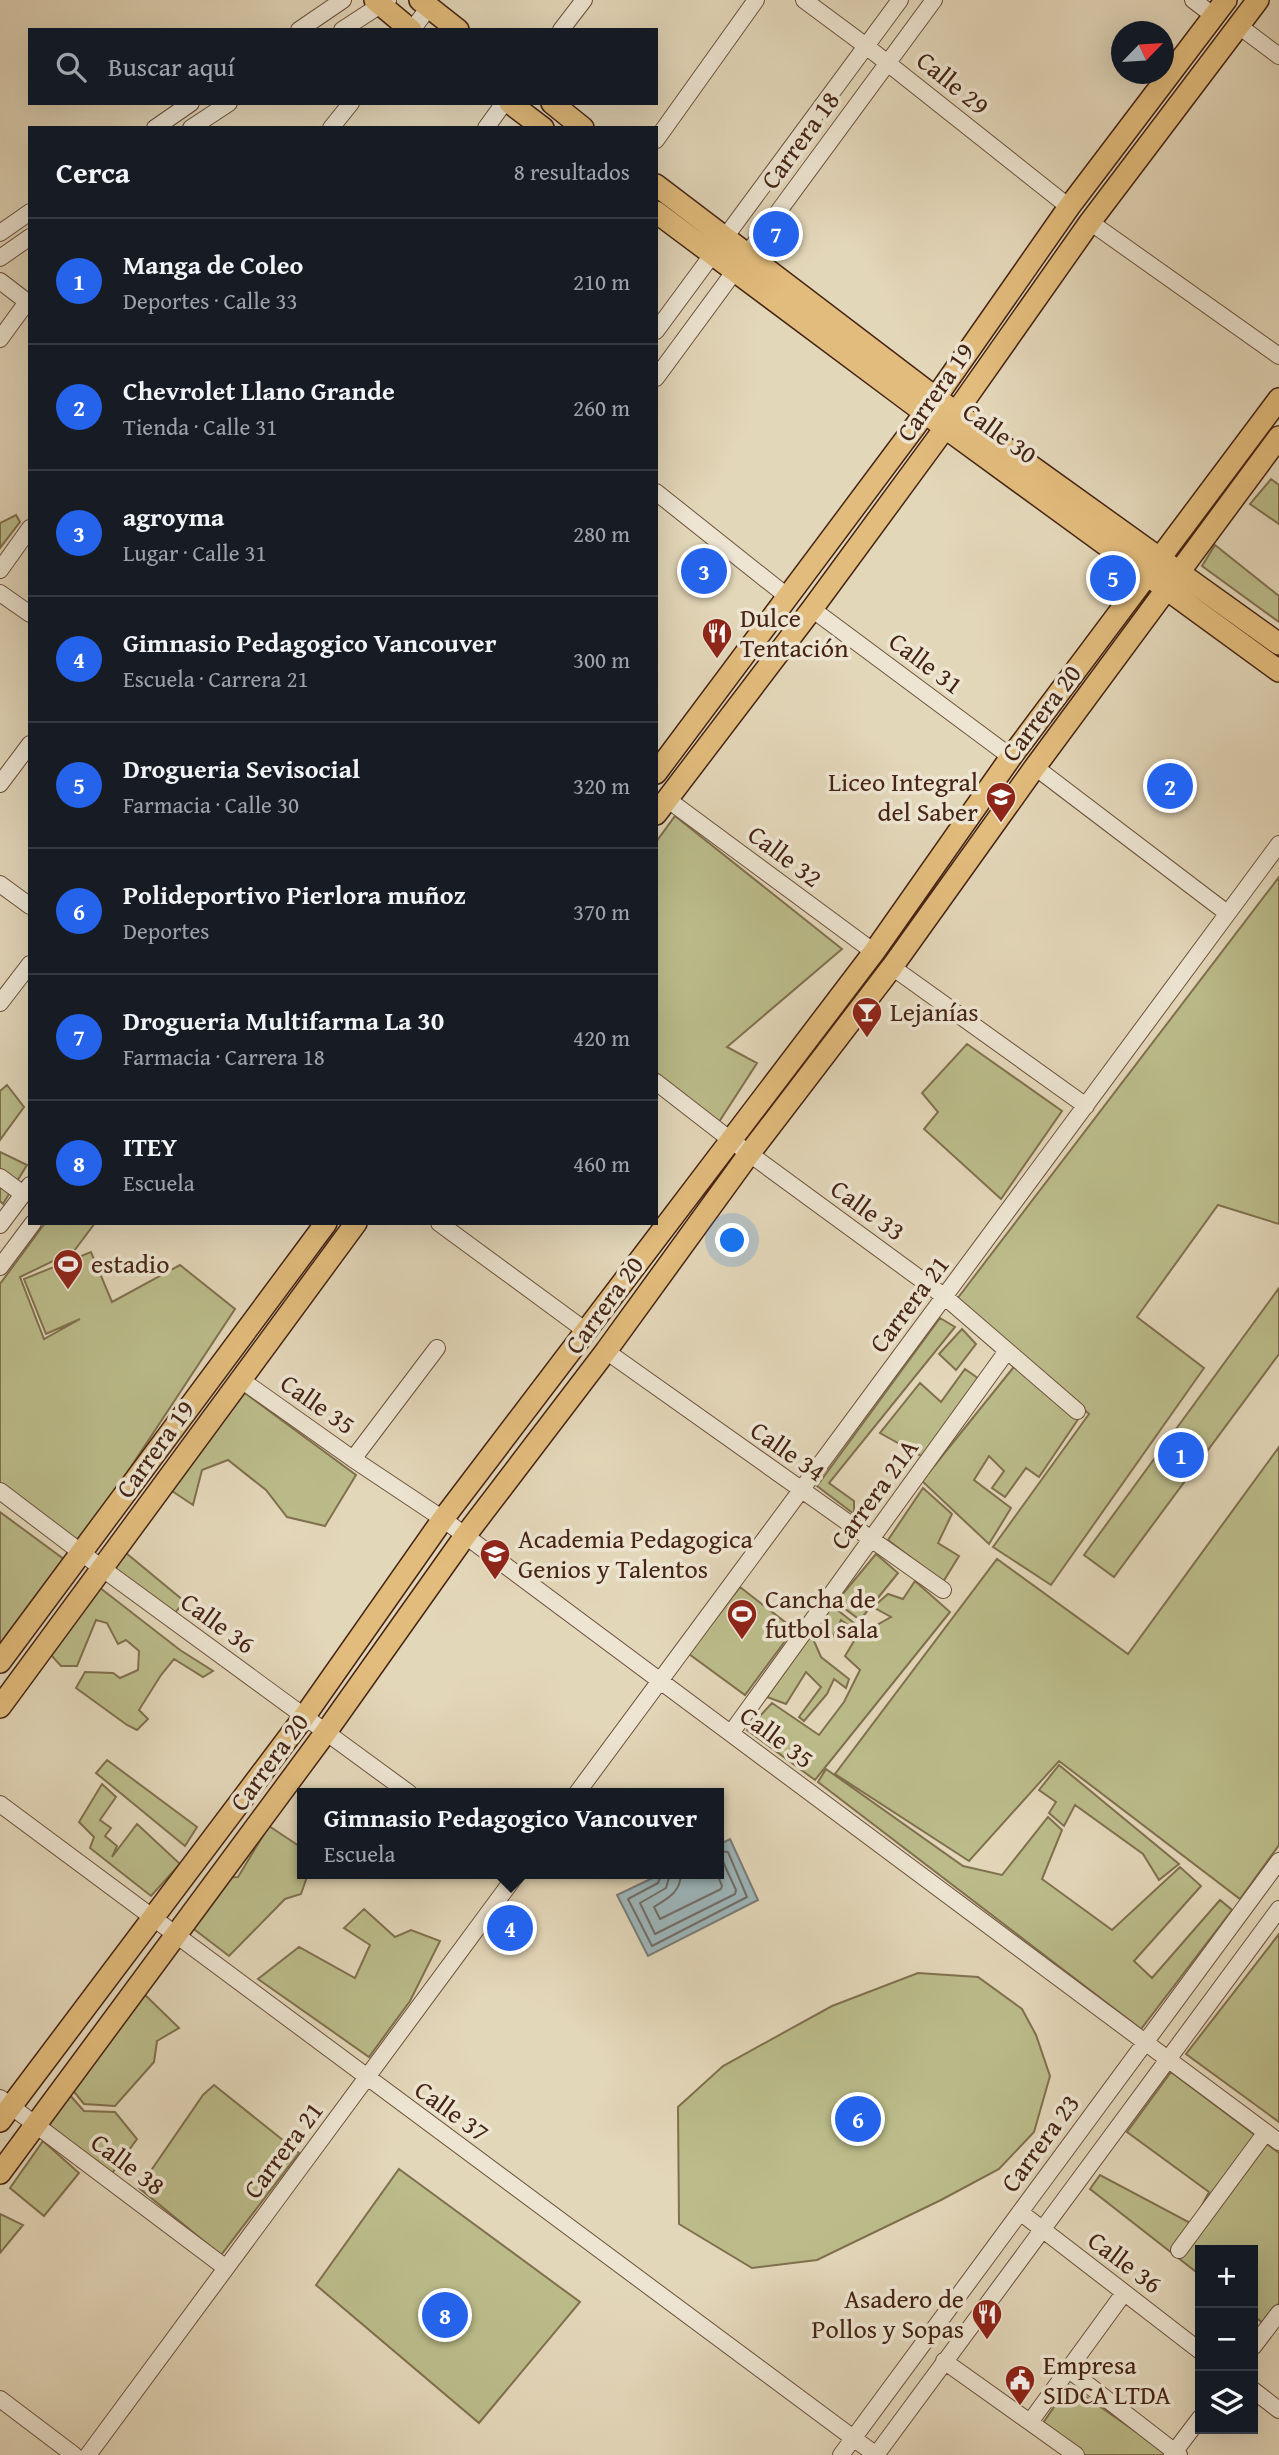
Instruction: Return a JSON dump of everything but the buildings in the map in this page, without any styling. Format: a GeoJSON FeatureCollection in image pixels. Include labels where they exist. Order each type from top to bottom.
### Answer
{"type":"FeatureCollection","features":[{"type":"Feature","properties":{"kind":"main road","name":"Carrera 19"},"geometry":{"type":"LineString","coordinates":[[662,806],[812,609],[1090,222],[1258,0]]}},
{"type":"Feature","properties":{"kind":"main road"},"geometry":{"type":"LineString","coordinates":[[381,2],[409,28]]}},
{"type":"Feature","properties":{"kind":"main road"},"geometry":{"type":"LineString","coordinates":[[424,4],[455,28]]}},
{"type":"Feature","properties":{"kind":"main road","name":"Carrera 19"},"geometry":{"type":"LineString","coordinates":[[658,770],[930,406],[1069,207],[1220,8]]}},
{"type":"Feature","properties":{"kind":"main road"},"geometry":{"type":"LineString","coordinates":[[513,105],[540,126]]}},
{"type":"Feature","properties":{"kind":"main road"},"geometry":{"type":"LineString","coordinates":[[554,105],[581,126]]}},
{"type":"Feature","properties":{"kind":"main road","name":"Calle 30"},"geometry":{"type":"LineString","coordinates":[[658,188],[719,246],[930,406],[1173,581],[1279,644]]}},
{"type":"Feature","properties":{"kind":"main road","name":"Calle 30"},"geometry":{"type":"LineString","coordinates":[[658,213],[719,246]]}},
{"type":"Feature","properties":{"kind":"main road","name":"Carrera 20"},"geometry":{"type":"LineString","coordinates":[[0,2173],[326,1732],[466,1536],[606,1351],[741,1147],[1012,757],[1279,399]]}},
{"type":"Feature","properties":{"kind":"main road","name":"Carrera 20"},"geometry":{"type":"LineString","coordinates":[[3,2108],[152,1918],[304,1717],[443,1519],[586,1331],[892,967],[1035,767],[1279,437]]}},
{"type":"Feature","properties":{"kind":"main road","name":"Calle 30"},"geometry":{"type":"LineString","coordinates":[[1173,581],[1279,671]]}},
{"type":"Feature","properties":{"kind":"main road","name":"Carrera 19"},"geometry":{"type":"LineString","coordinates":[[0,1662],[325,1225]]}},
{"type":"Feature","properties":{"kind":"main road","name":"Carrera 19"},"geometry":{"type":"LineString","coordinates":[[0,1707],[355,1225]]}},
{"type":"Feature","properties":{"kind":"street"},"geometry":{"type":"LineString","coordinates":[[302,28],[343,0]]}},
{"type":"Feature","properties":{"kind":"street"},"geometry":{"type":"LineString","coordinates":[[563,28],[584,0]]}},
{"type":"Feature","properties":{"kind":"street"},"geometry":{"type":"LineString","coordinates":[[658,137],[756,0]]}},
{"type":"Feature","properties":{"kind":"street","name":"Calle 29"},"geometry":{"type":"LineString","coordinates":[[804,0],[888,62],[1069,207]]}},
{"type":"Feature","properties":{"kind":"street","name":"Carrera 18"},"geometry":{"type":"LineString","coordinates":[[658,328],[900,0]]}},
{"type":"Feature","properties":{"kind":"street","name":"Carrera 18"},"geometry":{"type":"LineString","coordinates":[[658,375],[933,0]]}},
{"type":"Feature","properties":{"kind":"street"},"geometry":{"type":"LineString","coordinates":[[1193,0],[1220,8]]}},
{"type":"Feature","properties":{"kind":"street"},"geometry":{"type":"LineString","coordinates":[[345,28],[381,2]]}},
{"type":"Feature","properties":{"kind":"street"},"geometry":{"type":"LineString","coordinates":[[412,28],[424,4]]}},
{"type":"Feature","properties":{"kind":"street"},"geometry":{"type":"LineString","coordinates":[[1239,26],[1279,56]]}},
{"type":"Feature","properties":{"kind":"street"},"geometry":{"type":"LineString","coordinates":[[158,126],[188,105]]}},
{"type":"Feature","properties":{"kind":"street"},"geometry":{"type":"LineString","coordinates":[[194,126],[226,105]]}},
{"type":"Feature","properties":{"kind":"street"},"geometry":{"type":"LineString","coordinates":[[333,126],[349,105]]}},
{"type":"Feature","properties":{"kind":"street"},"geometry":{"type":"LineString","coordinates":[[487,126],[503,105]]}},
{"type":"Feature","properties":{"kind":"street"},"geometry":{"type":"LineString","coordinates":[[0,233],[28,213]]}},
{"type":"Feature","properties":{"kind":"street"},"geometry":{"type":"LineString","coordinates":[[1090,222],[1279,356]]}},
{"type":"Feature","properties":{"kind":"street"},"geometry":{"type":"LineString","coordinates":[[0,258],[28,238]]}},
{"type":"Feature","properties":{"kind":"street"},"geometry":{"type":"LineString","coordinates":[[0,281],[28,303],[0,339]]}},
{"type":"Feature","properties":{"kind":"street"},"geometry":{"type":"LineString","coordinates":[[658,494],[788,597]]}},
{"type":"Feature","properties":{"kind":"street"},"geometry":{"type":"LineString","coordinates":[[0,570],[28,531]]}},
{"type":"Feature","properties":{"kind":"street"},"geometry":{"type":"LineString","coordinates":[[0,593],[28,613]]}},
{"type":"Feature","properties":{"kind":"street","name":"Calle 31"},"geometry":{"type":"LineString","coordinates":[[812,609],[1012,757]]}},
{"type":"Feature","properties":{"kind":"street"},"geometry":{"type":"LineString","coordinates":[[0,784],[28,747]]}},
{"type":"Feature","properties":{"kind":"street"},"geometry":{"type":"LineString","coordinates":[[1035,767],[1227,914]]}},
{"type":"Feature","properties":{"kind":"street","name":"Calle 32"},"geometry":{"type":"LineString","coordinates":[[662,806],[874,953]]}},
{"type":"Feature","properties":{"kind":"street","name":"Carrera 21"},"geometry":{"type":"LineString","coordinates":[[581,1788],[1279,844]]}},
{"type":"Feature","properties":{"kind":"street"},"geometry":{"type":"LineString","coordinates":[[0,884],[28,905]]}},
{"type":"Feature","properties":{"kind":"street"},"geometry":{"type":"LineString","coordinates":[[0,1003],[28,967]]}},
{"type":"Feature","properties":{"kind":"street"},"geometry":{"type":"LineString","coordinates":[[892,967],[1086,1106]]}},
{"type":"Feature","properties":{"kind":"street","name":"Calle 33"},"geometry":{"type":"LineString","coordinates":[[658,1084],[945,1297],[1077,1411]]}},
{"type":"Feature","properties":{"kind":"street"},"geometry":{"type":"LineString","coordinates":[[0,1177],[26,1189],[0,1225]]}},
{"type":"Feature","properties":{"kind":"street"},"geometry":{"type":"LineString","coordinates":[[0,1267],[32,1225]]}},
{"type":"Feature","properties":{"kind":"street"},"geometry":{"type":"LineString","coordinates":[[442,1225],[586,1331]]}},
{"type":"Feature","properties":{"kind":"street"},"geometry":{"type":"LineString","coordinates":[[353,1459],[437,1348]]}},
{"type":"Feature","properties":{"kind":"street","name":"Calle 34"},"geometry":{"type":"LineString","coordinates":[[606,1351],[943,1590]]}},
{"type":"Feature","properties":{"kind":"street","name":"Carrera 21A"},"geometry":{"type":"LineString","coordinates":[[731,1733],[1007,1351]]}},
{"type":"Feature","properties":{"kind":"street","name":"Calle 35"},"geometry":{"type":"LineString","coordinates":[[240,1379],[443,1519],[1272,2137]]}},
{"type":"Feature","properties":{"kind":"street","name":"Calle 36"},"geometry":{"type":"LineString","coordinates":[[0,1491],[402,1788]]}},
{"type":"Feature","properties":{"kind":"street","name":"Calle 37"},"geometry":{"type":"LineString","coordinates":[[0,1804],[876,2455]]}},
{"type":"Feature","properties":{"kind":"street","name":"Carrera 23"},"geometry":{"type":"LineString","coordinates":[[841,2455],[1279,1861]]}},
{"type":"Feature","properties":{"kind":"street","name":"Carrera 21"},"geometry":{"type":"LineString","coordinates":[[88,2455],[513,1879]]}},
{"type":"Feature","properties":{"kind":"street","name":"Carrera 23"},"geometry":{"type":"LineString","coordinates":[[876,2455],[1279,1909]]}},
{"type":"Feature","properties":{"kind":"street","name":"Calle 38"},"geometry":{"type":"LineString","coordinates":[[3,2108],[36,2125],[226,2268]]}},
{"type":"Feature","properties":{"kind":"street"},"geometry":{"type":"LineString","coordinates":[[1178,2250],[1272,2137]]}},
{"type":"Feature","properties":{"kind":"street","name":"Calle 36"},"geometry":{"type":"LineString","coordinates":[[1020,2211],[1195,2347]]}},
{"type":"Feature","properties":{"kind":"street"},"geometry":{"type":"LineString","coordinates":[[1030,2421],[1124,2292]]}},
{"type":"Feature","properties":{"kind":"street"},"geometry":{"type":"LineString","coordinates":[[1258,2340],[1279,2312]]}},
{"type":"Feature","properties":{"kind":"street"},"geometry":{"type":"LineString","coordinates":[[944,2361],[1076,2455]]}},
{"type":"Feature","properties":{"kind":"street"},"geometry":{"type":"LineString","coordinates":[[1069,2370],[1175,2454],[1195,2425]]}},
{"type":"Feature","properties":{"kind":"street"},"geometry":{"type":"LineString","coordinates":[[1258,2394],[1279,2410]]}},
{"type":"Feature","properties":{"kind":"street"},"geometry":{"type":"LineString","coordinates":[[0,2399],[75,2455]]}},
{"type":"Feature","properties":{"kind":"green space"},"geometry":{"type":"Polygon","coordinates":[[[1271,479],[1279,485],[1279,524],[1250,504],[1271,479]]]}},
{"type":"Feature","properties":{"kind":"green space"},"geometry":{"type":"Polygon","coordinates":[[[16,515],[20,522],[0,548],[0,523],[16,515]]]}},
{"type":"Feature","properties":{"kind":"green space"},"geometry":{"type":"Polygon","coordinates":[[[1215,545],[1279,596],[1279,622],[1202,566],[1215,545]]]}},
{"type":"Feature","properties":{"kind":"green space"},"geometry":{"type":"Polygon","coordinates":[[[675,816],[842,949],[727,1047],[757,1063],[717,1125],[658,1074],[658,839],[675,816]]]}},
{"type":"Feature","properties":{"kind":"green space"},"geometry":{"type":"Polygon","coordinates":[[[1279,877],[1279,1224],[1218,1205],[1137,1317],[1204,1368],[1051,1585],[993,1547],[1089,1414],[957,1299],[1279,877]]]}},
{"type":"Feature","properties":{"kind":"green space"},"geometry":{"type":"Polygon","coordinates":[[[967,1044],[1062,1111],[1001,1199],[924,1129],[938,1112],[922,1093],[967,1044]]]}},
{"type":"Feature","properties":{"kind":"green space"},"geometry":{"type":"Polygon","coordinates":[[[7,1085],[24,1107],[0,1140],[0,1091],[7,1085]]]}},
{"type":"Feature","properties":{"kind":"green space"},"geometry":{"type":"Polygon","coordinates":[[[0,1152],[27,1165],[3,1204],[0,1201],[0,1152]]]}},
{"type":"Feature","properties":{"kind":"green space"},"geometry":{"type":"Polygon","coordinates":[[[44,1225],[94,1225],[74,1251],[20,1277],[44,1339],[80,1319],[46,1334],[24,1279],[91,1252],[112,1302],[180,1265],[235,1309],[80,1544],[0,1484],[0,1284],[44,1225]]]}},
{"type":"Feature","properties":{"kind":"green space"},"geometry":{"type":"Polygon","coordinates":[[[1279,1288],[1279,1354],[1114,1577],[1084,1555],[1279,1288]]]}},
{"type":"Feature","properties":{"kind":"green space"},"geometry":{"type":"Polygon","coordinates":[[[940,1318],[955,1327],[829,1483],[854,1501],[854,1514],[817,1486],[940,1318]]]}},
{"type":"Feature","properties":{"kind":"green space"},"geometry":{"type":"Polygon","coordinates":[[[962,1329],[976,1344],[956,1370],[939,1354],[962,1329]]]}},
{"type":"Feature","properties":{"kind":"green space"},"geometry":{"type":"Polygon","coordinates":[[[1017,1363],[1081,1415],[1039,1477],[1026,1468],[1005,1497],[992,1488],[1004,1471],[989,1456],[974,1480],[1011,1508],[989,1544],[922,1481],[1017,1363]]]}},
{"type":"Feature","properties":{"kind":"green space"},"geometry":{"type":"Polygon","coordinates":[[[965,1369],[979,1379],[923,1457],[880,1433],[920,1383],[941,1402],[965,1369]]]}},
{"type":"Feature","properties":{"kind":"green space"},"geometry":{"type":"Polygon","coordinates":[[[242,1391],[356,1475],[325,1526],[287,1517],[266,1490],[228,1460],[202,1470],[193,1505],[172,1491],[242,1391]]]}},
{"type":"Feature","properties":{"kind":"green space"},"geometry":{"type":"Polygon","coordinates":[[[1279,1447],[1279,1845],[1240,1899],[1059,1761],[969,1861],[835,1774],[997,1559],[1128,1654],[1279,1447]]]}},
{"type":"Feature","properties":{"kind":"green space"},"geometry":{"type":"Polygon","coordinates":[[[923,1488],[952,1514],[938,1543],[959,1556],[943,1582],[888,1540],[923,1488]]]}},
{"type":"Feature","properties":{"kind":"green space"},"geometry":{"type":"Polygon","coordinates":[[[0,1512],[65,1560],[0,1648],[0,1512]]]}},
{"type":"Feature","properties":{"kind":"green space"},"geometry":{"type":"Polygon","coordinates":[[[126,1553],[184,1601],[172,1617],[113,1570],[126,1553]]]}},
{"type":"Feature","properties":{"kind":"green space"},"geometry":{"type":"Polygon","coordinates":[[[876,1554],[898,1573],[860,1620],[836,1602],[876,1554]]]}},
{"type":"Feature","properties":{"kind":"green space"},"geometry":{"type":"Polygon","coordinates":[[[915,1581],[950,1612],[815,1780],[747,1730],[772,1703],[819,1735],[844,1702],[860,1670],[845,1656],[857,1636],[891,1617],[873,1607],[888,1594],[903,1599],[915,1581]]]}},
{"type":"Feature","properties":{"kind":"green space"},"geometry":{"type":"Polygon","coordinates":[[[95,1584],[180,1650],[213,1671],[203,1677],[174,1659],[139,1710],[148,1719],[137,1730],[76,1688],[85,1672],[113,1673],[120,1678],[138,1670],[139,1651],[126,1640],[118,1644],[107,1623],[96,1620],[77,1666],[61,1666],[50,1654],[95,1584]]]}},
{"type":"Feature","properties":{"kind":"green space","name":"Cancha de futbol sala"},"geometry":{"type":"Polygon","coordinates":[[[740,1587],[794,1629],[745,1695],[689,1654],[740,1587]]]}},
{"type":"Feature","properties":{"kind":"green space"},"geometry":{"type":"Polygon","coordinates":[[[831,1605],[863,1630],[856,1631],[841,1620],[833,1637],[820,1629],[814,1641],[821,1657],[849,1679],[846,1688],[834,1679],[827,1694],[804,1721],[799,1717],[821,1687],[806,1672],[786,1704],[767,1697],[831,1605]]]}},
{"type":"Feature","properties":{"kind":"green space"},"geometry":{"type":"Polygon","coordinates":[[[107,1760],[197,1827],[185,1846],[96,1773],[107,1760]]]}},
{"type":"Feature","properties":{"kind":"green space"},"geometry":{"type":"Polygon","coordinates":[[[1059,1765],[1179,1864],[1159,1880],[1143,1854],[1075,1805],[1064,1826],[1049,1813],[1056,1802],[1039,1790],[1059,1765]]]}},
{"type":"Feature","properties":{"kind":"green space"},"geometry":{"type":"Polygon","coordinates":[[[826,1769],[963,1866],[1002,1875],[1048,1817],[1062,1830],[1042,1879],[1112,1930],[1180,1867],[1201,1886],[1134,1961],[1152,1978],[1220,1900],[1232,1910],[1141,2029],[818,1782],[826,1769]]]}},
{"type":"Feature","properties":{"kind":"green space"},"geometry":{"type":"Polygon","coordinates":[[[102,1784],[116,1797],[100,1820],[111,1828],[105,1836],[117,1846],[112,1857],[137,1824],[180,1864],[151,1896],[90,1848],[94,1837],[79,1822],[102,1784]]]}},
{"type":"Feature","properties":{"kind":"green space"},"geometry":{"type":"Polygon","coordinates":[[[269,1826],[297,1845],[297,1879],[306,1879],[301,1894],[285,1899],[229,1956],[186,1923],[217,1878],[238,1877],[269,1826]]]}},
{"type":"Feature","properties":{"kind":"green space"},"geometry":{"type":"Polygon","coordinates":[[[364,1909],[395,1937],[411,1930],[440,1941],[410,2001],[369,2057],[258,1979],[299,1947],[355,1978],[370,1945],[344,1928],[364,1909]]]}},
{"type":"Feature","properties":{"kind":"green space"},"geometry":{"type":"Polygon","coordinates":[[[1279,1934],[1279,2122],[1186,2054],[1279,1934]]]}},
{"type":"Feature","properties":{"kind":"green space"},"geometry":{"type":"Polygon","coordinates":[[[918,1973],[978,1977],[1022,2009],[1036,2035],[1050,2076],[1034,2132],[999,2169],[817,2260],[752,2268],[679,2224],[678,2107],[723,2066],[832,2006],[918,1973]]]}},
{"type":"Feature","properties":{"kind":"green space"},"geometry":{"type":"Polygon","coordinates":[[[137,1987],[179,2028],[157,2041],[154,2062],[115,2106],[84,2104],[70,2087],[137,1987]]]}},
{"type":"Feature","properties":{"kind":"green space"},"geometry":{"type":"Polygon","coordinates":[[[1171,2072],[1279,2153],[1279,2303],[1264,2324],[1258,2319],[1258,2245],[1195,2245],[1195,2271],[1090,2189],[1100,2175],[1192,2224],[1209,2192],[1127,2132],[1171,2072]]]}},
{"type":"Feature","properties":{"kind":"green space"},"geometry":{"type":"Polygon","coordinates":[[[214,2085],[299,2153],[221,2255],[139,2188],[203,2095],[214,2085]]]}},
{"type":"Feature","properties":{"kind":"green space"},"geometry":{"type":"Polygon","coordinates":[[[68,2093],[84,2111],[115,2112],[137,2139],[110,2176],[46,2122],[68,2093]]]}},
{"type":"Feature","properties":{"kind":"green space"},"geometry":{"type":"Polygon","coordinates":[[[43,2141],[79,2173],[44,2216],[10,2188],[43,2141]]]}},
{"type":"Feature","properties":{"kind":"green space"},"geometry":{"type":"Polygon","coordinates":[[[399,2169],[580,2302],[479,2423],[316,2285],[399,2169]]]}},
{"type":"Feature","properties":{"kind":"green space"},"geometry":{"type":"Polygon","coordinates":[[[0,2214],[23,2225],[0,2253],[0,2214]]]}},
{"type":"Feature","properties":{"kind":"green space"},"geometry":{"type":"Polygon","coordinates":[[[1069,2385],[1165,2452],[1163,2455],[1082,2455],[1041,2426],[1069,2385]]]}},
{"type":"Feature","properties":{"kind":"water"},"geometry":{"type":"Polygon","coordinates":[[[730,1839],[758,1900],[648,1956],[617,1895],[651,1879],[724,1879],[724,1842],[730,1839]]]}},
{"type":"Feature","properties":{"kind":"place","name":"Drogueria Multifarma La 30"},"geometry":{"type":"Point","coordinates":[776,234]}},
{"type":"Feature","properties":{"kind":"place","name":"agroyma"},"geometry":{"type":"Point","coordinates":[704,571]}},
{"type":"Feature","properties":{"kind":"place","name":"Drogueria Sevisocial"},"geometry":{"type":"Point","coordinates":[1113,578]}},
{"type":"Feature","properties":{"kind":"place","name":"Dulce Tentación"},"geometry":{"type":"Point","coordinates":[717,660]}},
{"type":"Feature","properties":{"kind":"place","name":"Chevrolet Llano Grande"},"geometry":{"type":"Point","coordinates":[1170,786]}},
{"type":"Feature","properties":{"kind":"place","name":"Liceo Integral del Saber"},"geometry":{"type":"Point","coordinates":[1001,824]}},
{"type":"Feature","properties":{"kind":"place","name":"Lejanías"},"geometry":{"type":"Point","coordinates":[867,1039]}},
{"type":"Feature","properties":{"kind":"place","name":"estadio"},"geometry":{"type":"Point","coordinates":[68,1291]}},
{"type":"Feature","properties":{"kind":"place","name":"Manga de Coleo"},"geometry":{"type":"Point","coordinates":[1181,1455]}},
{"type":"Feature","properties":{"kind":"place","name":"Academia Pedagogica Genios y Talentos"},"geometry":{"type":"Point","coordinates":[495,1581]}},
{"type":"Feature","properties":{"kind":"place","name":"Cancha de futbol sala"},"geometry":{"type":"Point","coordinates":[742,1641]}},
{"type":"Feature","properties":{"kind":"place","name":"Gimnasio Pedagogico Vancouver"},"geometry":{"type":"Point","coordinates":[510,1928]}},
{"type":"Feature","properties":{"kind":"place","name":"Polideportivo Pierlora muñoz"},"geometry":{"type":"Point","coordinates":[858,2119]}},
{"type":"Feature","properties":{"kind":"place","name":"ITEY"},"geometry":{"type":"Point","coordinates":[445,2315]}},
{"type":"Feature","properties":{"kind":"place","name":"Asadero de Pollos y Sopas"},"geometry":{"type":"Point","coordinates":[987,2341]}},
{"type":"Feature","properties":{"kind":"place","name":"Empresa SIDCA LTDA"},"geometry":{"type":"Point","coordinates":[1020,2407]}}]}
